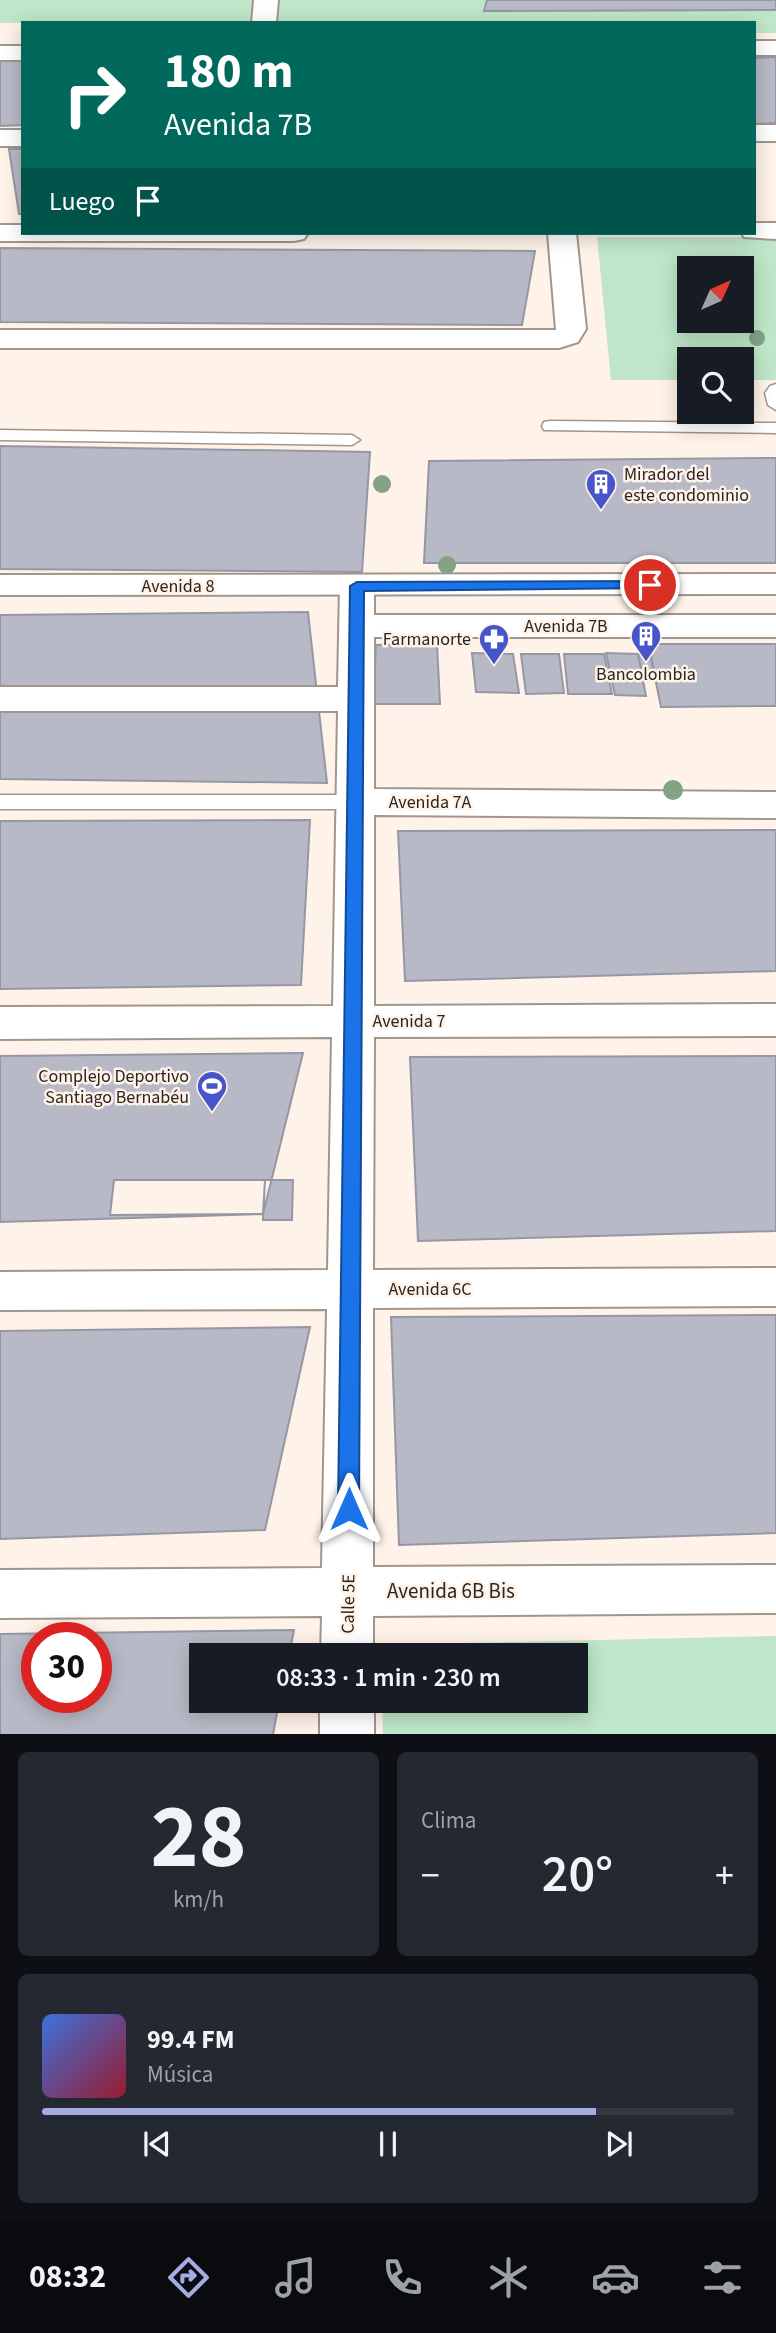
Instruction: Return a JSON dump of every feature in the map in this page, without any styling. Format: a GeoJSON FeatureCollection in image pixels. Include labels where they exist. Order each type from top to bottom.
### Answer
{"type":"FeatureCollection","features":[{"type":"Feature","properties":{"kind":"street"},"geometry":{"type":"LineString","coordinates":[[264,21],[266,0]]}},
{"type":"Feature","properties":{"kind":"street"},"geometry":{"type":"LineString","coordinates":[[756,34],[776,34]]}},
{"type":"Feature","properties":{"kind":"street"},"geometry":{"type":"LineString","coordinates":[[756,48],[776,48]]}},
{"type":"Feature","properties":{"kind":"street"},"geometry":{"type":"LineString","coordinates":[[0,53],[21,53]]}},
{"type":"Feature","properties":{"kind":"street"},"geometry":{"type":"LineString","coordinates":[[756,133],[776,133]]}},
{"type":"Feature","properties":{"kind":"street"},"geometry":{"type":"LineString","coordinates":[[0,138],[21,138]]}},
{"type":"Feature","properties":{"kind":"street"},"geometry":{"type":"LineString","coordinates":[[756,231],[776,231]]}},
{"type":"Feature","properties":{"kind":"street"},"geometry":{"type":"LineString","coordinates":[[0,233],[21,233]]}},
{"type":"Feature","properties":{"kind":"street"},"geometry":{"type":"LineString","coordinates":[[0,339],[559,339],[568,335],[572,329],[562,235]]}},
{"type":"Feature","properties":{"kind":"street"},"geometry":{"type":"LineString","coordinates":[[356,606],[677,585],[776,584]]}},
{"type":"Feature","properties":{"kind":"street","name":"Avenida 8"},"geometry":{"type":"LineString","coordinates":[[0,585],[356,606]]}},
{"type":"Feature","properties":{"kind":"street"},"geometry":{"type":"LineString","coordinates":[[677,585],[688,626]]}},
{"type":"Feature","properties":{"kind":"street","name":"Avenida 7B"},"geometry":{"type":"LineString","coordinates":[[356,606],[688,626],[776,626]]}},
{"type":"Feature","properties":{"kind":"street","name":"Calle 5E"},"geometry":{"type":"LineString","coordinates":[[347,1643],[356,606]]}},
{"type":"Feature","properties":{"kind":"street"},"geometry":{"type":"LineString","coordinates":[[0,699],[356,699]]}},
{"type":"Feature","properties":{"kind":"street","name":"Avenida 7A"},"geometry":{"type":"LineString","coordinates":[[355,802],[776,805]]}},
{"type":"Feature","properties":{"kind":"street","name":"Avenida 7"},"geometry":{"type":"LineString","coordinates":[[0,1023],[776,1020]]}},
{"type":"Feature","properties":{"kind":"street","name":"Avenida 6C"},"geometry":{"type":"LineString","coordinates":[[0,1291],[776,1287]]}},
{"type":"Feature","properties":{"kind":"street","name":"Avenida 6B Bis"},"geometry":{"type":"LineString","coordinates":[[0,1594],[776,1589]]}},
{"type":"Feature","properties":{"kind":"street"},"geometry":{"type":"LineString","coordinates":[[347,1713],[347,1734]]}},
{"type":"Feature","properties":{"kind":"lane"},"geometry":{"type":"LineString","coordinates":[[776,389],[773,393],[776,405]]}},
{"type":"Feature","properties":{"kind":"lane"},"geometry":{"type":"LineString","coordinates":[[550,426],[776,428]]}},
{"type":"Feature","properties":{"kind":"lane"},"geometry":{"type":"LineString","coordinates":[[0,435],[352,440]]}},
{"type":"Feature","properties":{"kind":"lane","name":"Avenida 7A"},"geometry":{"type":"LineString","coordinates":[[0,802],[355,802]]}},
{"type":"Feature","properties":{"kind":"green space"},"geometry":{"type":"Polygon","coordinates":[[[0,0],[776,0],[776,33],[756,33],[756,21],[0,23],[0,0]]]}},
{"type":"Feature","properties":{"kind":"green space"},"geometry":{"type":"Polygon","coordinates":[[[597,237],[776,237],[776,380],[754,380],[754,347],[677,347],[677,380],[611,380],[597,237]]]}},
{"type":"Feature","properties":{"kind":"green space"},"geometry":{"type":"Polygon","coordinates":[[[776,1636],[776,1734],[383,1734],[382,1713],[588,1713],[588,1643],[469,1643],[776,1636]]]}},
{"type":"Feature","properties":{"kind":"building"},"geometry":{"type":"Polygon","coordinates":[[[487,0],[776,0],[776,10],[484,11],[487,0]]]}},
{"type":"Feature","properties":{"kind":"building"},"geometry":{"type":"Polygon","coordinates":[[[0,55],[21,55],[21,125],[0,126],[0,55]]]}},
{"type":"Feature","properties":{"kind":"building"},"geometry":{"type":"Polygon","coordinates":[[[776,57],[776,123],[756,124],[756,58],[776,57]]]}},
{"type":"Feature","properties":{"kind":"building"},"geometry":{"type":"Polygon","coordinates":[[[9,149],[21,149],[19,214],[9,149]]]}},
{"type":"Feature","properties":{"kind":"building"},"geometry":{"type":"Polygon","coordinates":[[[0,248],[535,251],[522,325],[0,322],[0,248]]]}},
{"type":"Feature","properties":{"kind":"building"},"geometry":{"type":"Polygon","coordinates":[[[0,446],[370,452],[362,572],[0,569],[0,446]]]}},
{"type":"Feature","properties":{"kind":"building","name":"Mirador del este condominio"},"geometry":{"type":"Polygon","coordinates":[[[776,458],[776,563],[424,563],[429,461],[776,458]]]}},
{"type":"Feature","properties":{"kind":"building"},"geometry":{"type":"Polygon","coordinates":[[[308,612],[327,783],[0,779],[0,615],[308,612]]]}},
{"type":"Feature","properties":{"kind":"building"},"geometry":{"type":"Polygon","coordinates":[[[437,644],[440,704],[373,704],[376,645],[437,644]]]}},
{"type":"Feature","properties":{"kind":"building"},"geometry":{"type":"Polygon","coordinates":[[[648,644],[776,644],[776,706],[661,707],[648,644]]]}},
{"type":"Feature","properties":{"kind":"building","name":"Farmanorte"},"geometry":{"type":"Polygon","coordinates":[[[472,653],[513,654],[519,693],[476,692],[472,653]]]}},
{"type":"Feature","properties":{"kind":"building"},"geometry":{"type":"Polygon","coordinates":[[[606,653],[638,654],[646,696],[615,695],[606,653]]]}},
{"type":"Feature","properties":{"kind":"building"},"geometry":{"type":"Polygon","coordinates":[[[521,654],[559,654],[564,693],[526,694],[521,654]]]}},
{"type":"Feature","properties":{"kind":"building"},"geometry":{"type":"Polygon","coordinates":[[[564,654],[604,654],[612,694],[568,694],[564,654]]]}},
{"type":"Feature","properties":{"kind":"building","name":"Bancolombia"},"geometry":{"type":"Polygon","coordinates":[[[638,654],[651,654],[654,672],[642,672],[638,654]]]}},
{"type":"Feature","properties":{"kind":"building"},"geometry":{"type":"Polygon","coordinates":[[[310,820],[301,985],[0,989],[0,821],[310,820]]]}},
{"type":"Feature","properties":{"kind":"building"},"geometry":{"type":"Polygon","coordinates":[[[776,830],[776,971],[405,981],[398,831],[776,830]]]}},
{"type":"Feature","properties":{"kind":"building"},"geometry":{"type":"Polygon","coordinates":[[[303,1053],[263,1214],[0,1222],[0,1056],[303,1053]]]}},
{"type":"Feature","properties":{"kind":"building"},"geometry":{"type":"Polygon","coordinates":[[[776,1056],[776,1231],[418,1241],[410,1057],[776,1056]]]}},
{"type":"Feature","properties":{"kind":"building"},"geometry":{"type":"Polygon","coordinates":[[[114,1180],[265,1180],[263,1214],[110,1215],[114,1180]]]}},
{"type":"Feature","properties":{"kind":"building"},"geometry":{"type":"Polygon","coordinates":[[[265,1180],[293,1180],[292,1220],[263,1220],[265,1180]]]}},
{"type":"Feature","properties":{"kind":"building"},"geometry":{"type":"Polygon","coordinates":[[[776,1315],[776,1533],[399,1545],[391,1317],[776,1315]]]}},
{"type":"Feature","properties":{"kind":"building"},"geometry":{"type":"Polygon","coordinates":[[[310,1327],[265,1530],[0,1539],[0,1331],[310,1327]]]}},
{"type":"Feature","properties":{"kind":"building"},"geometry":{"type":"Polygon","coordinates":[[[294,1630],[292,1643],[189,1643],[189,1713],[277,1713],[273,1734],[0,1734],[0,1634],[21,1634],[21,1713],[112,1713],[112,1632],[294,1630]]]}},
{"type":"Feature","properties":{"kind":"place","name":"Mirador del este condominio"},"geometry":{"type":"Point","coordinates":[601,511]}},
{"type":"Feature","properties":{"kind":"place","name":"Bancolombia"},"geometry":{"type":"Point","coordinates":[646,663]}},
{"type":"Feature","properties":{"kind":"place","name":"Farmanorte"},"geometry":{"type":"Point","coordinates":[494,666]}},
{"type":"Feature","properties":{"kind":"place","name":"Complejo Deportivo Santiago Bernabéu"},"geometry":{"type":"Point","coordinates":[212,1113]}},
{"type":"Feature","properties":{"kind":"route"},"geometry":{"type":"LineString","coordinates":[[349,1509],[357,586],[650,585]]}}]}
